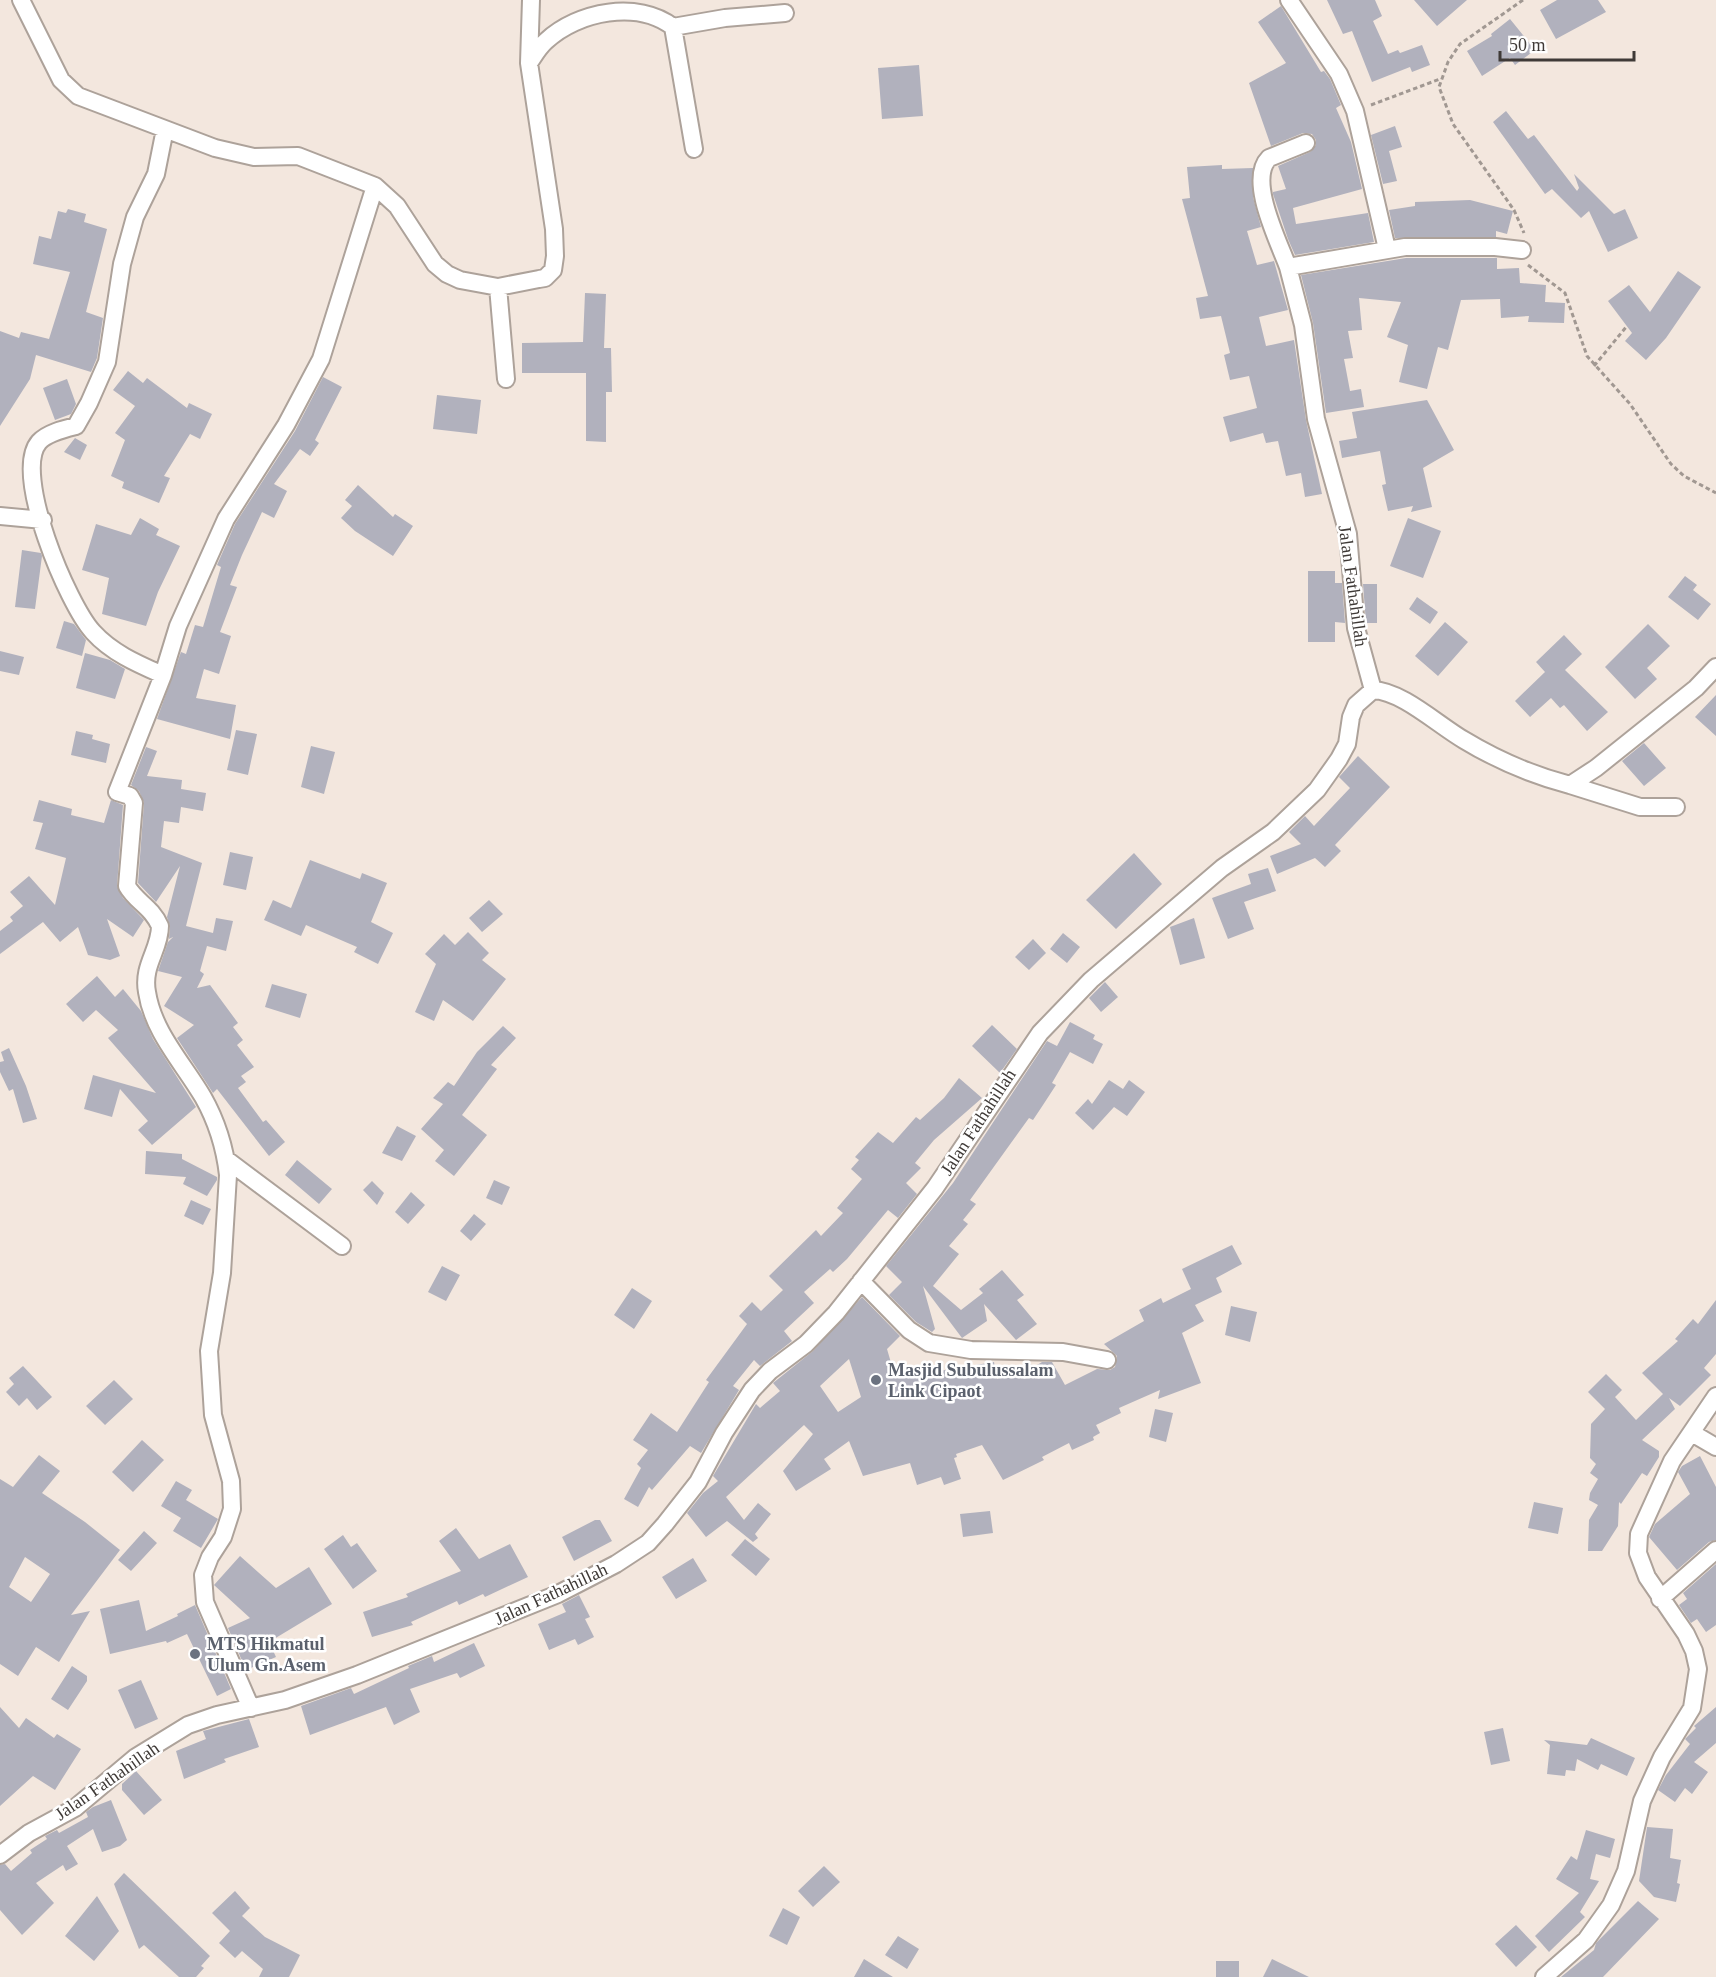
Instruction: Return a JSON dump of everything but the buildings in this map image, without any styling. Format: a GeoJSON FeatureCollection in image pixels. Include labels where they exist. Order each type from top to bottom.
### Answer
{"type":"FeatureCollection","features":[{"type":"Feature","properties":{"kind":"street"},"geometry":{"type":"LineString","coordinates":[[21,0],[61,80],[69,89],[95,104],[215,148],[254,157],[298,156],[375,186],[398,206],[435,264],[447,274],[475,285],[498,287],[545,278],[553,270],[555,264],[554,229],[529,63],[531,0]]}},
{"type":"Feature","properties":{"kind":"street"},"geometry":{"type":"LineString","coordinates":[[1289,0],[1339,74],[1355,111],[1387,249]]}},
{"type":"Feature","properties":{"kind":"street"},"geometry":{"type":"LineString","coordinates":[[529,63],[545,41],[578,20],[640,5],[663,18],[672,27],[694,149]]}},
{"type":"Feature","properties":{"kind":"street"},"geometry":{"type":"LineString","coordinates":[[672,27],[725,18],[786,13]]}},
{"type":"Feature","properties":{"kind":"street"},"geometry":{"type":"LineString","coordinates":[[162,675],[109,646],[80,615],[59,574],[31,489],[32,460],[38,442],[59,430],[76,426],[107,362],[122,264],[135,217],[156,174],[165,129]]}},
{"type":"Feature","properties":{"kind":"street","name":"Jalan Fathahillah"},"geometry":{"type":"LineString","coordinates":[[0,1855],[29,1833],[75,1808],[136,1757],[188,1725],[217,1715],[285,1700],[357,1675],[588,1580],[648,1543],[689,1496],[752,1390],[770,1371],[822,1329],[935,1188],[1040,1033],[1090,980],[1222,868],[1273,832],[1317,790],[1340,759],[1347,744],[1351,717],[1356,705],[1373,690],[1356,628],[1348,534],[1316,419],[1304,325],[1288,267],[1268,213],[1261,174],[1269,158],[1306,143]]}},
{"type":"Feature","properties":{"kind":"street"},"geometry":{"type":"LineString","coordinates":[[251,1708],[205,1602],[202,1584],[210,1557],[223,1538],[232,1509],[231,1481],[213,1415],[209,1351],[222,1274],[227,1160],[204,1099],[174,1054],[151,1008],[146,972],[160,926],[153,912],[130,892],[127,886],[134,803],[130,796],[118,793],[116,788],[162,675],[178,626],[226,519],[306,392],[321,359],[375,186]]}},
{"type":"Feature","properties":{"kind":"street"},"geometry":{"type":"LineString","coordinates":[[1288,267],[1387,249],[1430,246],[1522,250]]}},
{"type":"Feature","properties":{"kind":"street"},"geometry":{"type":"LineString","coordinates":[[498,287],[506,380]]}},
{"type":"Feature","properties":{"kind":"street"},"geometry":{"type":"LineString","coordinates":[[0,516],[43,520]]}},
{"type":"Feature","properties":{"kind":"street"},"geometry":{"type":"LineString","coordinates":[[1569,785],[1596,768],[1696,688],[1716,667]]}},
{"type":"Feature","properties":{"kind":"street"},"geometry":{"type":"LineString","coordinates":[[1373,690],[1385,690],[1396,695],[1439,725],[1492,756],[1543,778],[1640,807],[1676,807]]}},
{"type":"Feature","properties":{"kind":"street"},"geometry":{"type":"LineString","coordinates":[[227,1160],[342,1246]]}},
{"type":"Feature","properties":{"kind":"street"},"geometry":{"type":"LineString","coordinates":[[861,1281],[909,1330],[929,1343],[971,1350],[1063,1352],[1107,1360]]}},
{"type":"Feature","properties":{"kind":"street"},"geometry":{"type":"LineString","coordinates":[[1544,1977],[1586,1940],[1611,1905],[1626,1871],[1642,1801],[1662,1757],[1692,1708],[1698,1669],[1694,1651],[1686,1634],[1660,1599],[1647,1576],[1638,1553],[1639,1534],[1672,1461],[1716,1396]]}},
{"type":"Feature","properties":{"kind":"street"},"geometry":{"type":"LineString","coordinates":[[1692,1433],[1716,1447]]}},
{"type":"Feature","properties":{"kind":"street"},"geometry":{"type":"LineString","coordinates":[[1660,1599],[1716,1550]]}},
{"type":"Feature","properties":{"kind":"path"},"geometry":{"type":"LineString","coordinates":[[1522,0],[1460,44],[1448,62],[1439,87],[1453,124],[1521,222],[1524,230],[1522,255],[1531,270],[1552,281],[1565,293],[1579,339],[1594,366],[1630,404],[1671,464],[1684,476],[1716,493]]}},
{"type":"Feature","properties":{"kind":"path"},"geometry":{"type":"LineString","coordinates":[[1355,111],[1441,79]]}},
{"type":"Feature","properties":{"kind":"path"},"geometry":{"type":"LineString","coordinates":[[1594,366],[1628,326]]}},
{"type":"Feature","properties":{"kind":"place","name":"Masjid Subulussalam Link Cipaot"},"geometry":{"type":"Point","coordinates":[876,1380]}},
{"type":"Feature","properties":{"kind":"place","name":"MTS Hikmatul Ulum Gn.Asem"},"geometry":{"type":"Point","coordinates":[195,1654]}}]}
